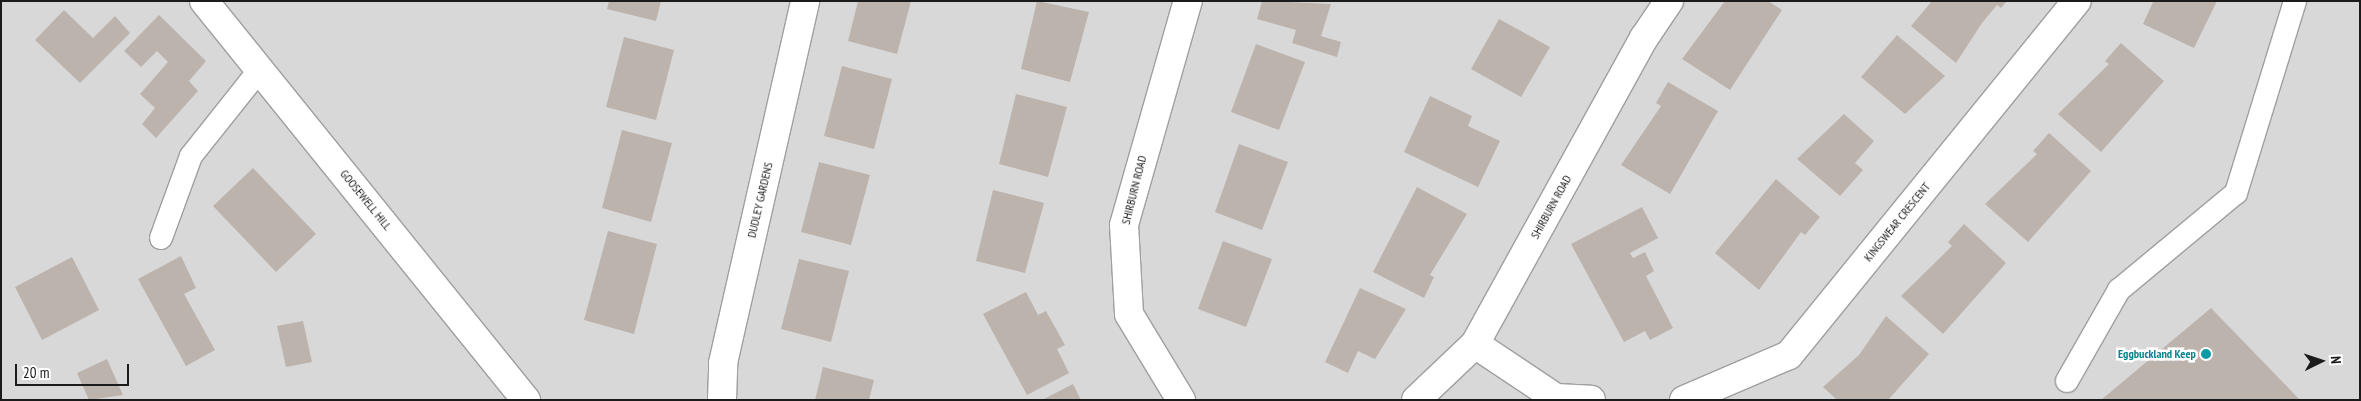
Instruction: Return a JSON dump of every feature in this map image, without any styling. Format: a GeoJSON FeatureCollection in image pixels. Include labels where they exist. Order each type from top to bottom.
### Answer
{"type":"FeatureCollection","features":[{"type":"Feature","properties":{"kind":"street","name":"GOOSEWELL HILL"},"geometry":{"type":"LineString","coordinates":[[204,1],[261,68],[526,400]]}},
{"type":"Feature","properties":{"kind":"street","name":"DUDLEY GARDENS"},"geometry":{"type":"LineString","coordinates":[[722,400],[723,363],[805,1]]}},
{"type":"Feature","properties":{"kind":"street","name":"SHIRBURN ROAD"},"geometry":{"type":"LineString","coordinates":[[1181,400],[1129,314],[1124,225],[1188,1]]}},
{"type":"Feature","properties":{"kind":"street","name":"SHIRBURN ROAD"},"geometry":{"type":"LineString","coordinates":[[1416,400],[1475,344],[1644,38],[1669,1]]}},
{"type":"Feature","properties":{"kind":"street","name":"KINGSWEAR CRESCENT"},"geometry":{"type":"LineString","coordinates":[[1684,400],[1790,354],[2077,1]]}},
{"type":"Feature","properties":{"kind":"street"},"geometry":{"type":"LineString","coordinates":[[1475,344],[1556,398],[1591,400]]}},
{"type":"Feature","properties":{"kind":"lane"},"geometry":{"type":"LineString","coordinates":[[2067,381],[2119,290],[2236,193],[2296,1]]}},
{"type":"Feature","properties":{"kind":"lane"},"geometry":{"type":"LineString","coordinates":[[162,238],[191,156],[261,68]]}},
{"type":"Feature","properties":{"kind":"shaded area"},"geometry":{"type":"Polygon","coordinates":[[[1,1],[2360,1],[2360,400],[1,400],[1,1]]]}},
{"type":"Feature","properties":{"kind":"building"},"geometry":{"type":"Polygon","coordinates":[[[609,1],[661,1],[656,21],[607,9],[609,1]]]}},
{"type":"Feature","properties":{"kind":"building"},"geometry":{"type":"Polygon","coordinates":[[[858,1],[911,1],[897,54],[848,41],[858,1]]]}},
{"type":"Feature","properties":{"kind":"building"},"geometry":{"type":"Polygon","coordinates":[[[1037,1],[1089,12],[1070,82],[1021,69],[1037,1]]]}},
{"type":"Feature","properties":{"kind":"building"},"geometry":{"type":"Polygon","coordinates":[[[1262,1],[1331,4],[1321,36],[1341,42],[1337,57],[1292,43],[1296,30],[1257,19],[1262,1]]]}},
{"type":"Feature","properties":{"kind":"building"},"geometry":{"type":"Polygon","coordinates":[[[1725,1],[1768,1],[1782,10],[1730,90],[1682,59],[1725,1]]]}},
{"type":"Feature","properties":{"kind":"building"},"geometry":{"type":"Polygon","coordinates":[[[1932,1],[2007,1],[2001,8],[1997,5],[1982,23],[1956,63],[1911,26],[1932,1]]]}},
{"type":"Feature","properties":{"kind":"building"},"geometry":{"type":"Polygon","coordinates":[[[2217,1],[2194,48],[2143,24],[2153,2],[2217,1]]]}},
{"type":"Feature","properties":{"kind":"building"},"geometry":{"type":"Polygon","coordinates":[[[64,10],[93,38],[115,16],[130,33],[80,83],[35,40],[64,10]]]}},
{"type":"Feature","properties":{"kind":"building"},"geometry":{"type":"Polygon","coordinates":[[[159,15],[206,61],[189,81],[198,91],[156,138],[142,124],[155,108],[140,94],[168,62],[157,51],[141,67],[124,51],[159,15]]]}},
{"type":"Feature","properties":{"kind":"building"},"geometry":{"type":"Polygon","coordinates":[[[1499,19],[1550,47],[1521,97],[1471,69],[1499,19]]]}},
{"type":"Feature","properties":{"kind":"building"},"geometry":{"type":"Polygon","coordinates":[[[1897,35],[1945,76],[1905,114],[1861,77],[1897,35]]]}},
{"type":"Feature","properties":{"kind":"building"},"geometry":{"type":"Polygon","coordinates":[[[624,37],[674,50],[656,120],[606,107],[624,37]]]}},
{"type":"Feature","properties":{"kind":"building"},"geometry":{"type":"Polygon","coordinates":[[[2121,43],[2164,81],[2101,152],[2058,114],[2109,64],[2105,61],[2121,43]]]}},
{"type":"Feature","properties":{"kind":"building"},"geometry":{"type":"Polygon","coordinates":[[[1256,44],[1305,62],[1279,130],[1231,112],[1256,44]]]}},
{"type":"Feature","properties":{"kind":"building"},"geometry":{"type":"Polygon","coordinates":[[[842,66],[892,79],[874,149],[824,136],[842,66]]]}},
{"type":"Feature","properties":{"kind":"building"},"geometry":{"type":"Polygon","coordinates":[[[1668,82],[1718,111],[1670,194],[1621,165],[1661,106],[1656,103],[1668,82]]]}},
{"type":"Feature","properties":{"kind":"building"},"geometry":{"type":"Polygon","coordinates":[[[1016,94],[1067,107],[1048,177],[999,164],[1016,94]]]}},
{"type":"Feature","properties":{"kind":"building"},"geometry":{"type":"Polygon","coordinates":[[[1430,96],[1472,116],[1468,126],[1500,141],[1478,187],[1404,152],[1430,96]]]}},
{"type":"Feature","properties":{"kind":"building"},"geometry":{"type":"Polygon","coordinates":[[[1844,114],[1874,141],[1855,163],[1863,170],[1840,196],[1797,159],[1844,114]]]}},
{"type":"Feature","properties":{"kind":"building"},"geometry":{"type":"Polygon","coordinates":[[[622,130],[672,143],[651,222],[602,208],[622,130]]]}},
{"type":"Feature","properties":{"kind":"building"},"geometry":{"type":"Polygon","coordinates":[[[2049,133],[2091,171],[2028,242],[1985,204],[2037,154],[2033,151],[2049,133]]]}},
{"type":"Feature","properties":{"kind":"building"},"geometry":{"type":"Polygon","coordinates":[[[1239,144],[1288,162],[1262,230],[1215,212],[1239,144]]]}},
{"type":"Feature","properties":{"kind":"building"},"geometry":{"type":"Polygon","coordinates":[[[819,162],[870,175],[851,245],[801,232],[819,162]]]}},
{"type":"Feature","properties":{"kind":"building"},"geometry":{"type":"Polygon","coordinates":[[[253,168],[316,234],[276,272],[213,206],[253,168]]]}},
{"type":"Feature","properties":{"kind":"building"},"geometry":{"type":"Polygon","coordinates":[[[1776,179],[1820,217],[1805,235],[1801,232],[1759,290],[1715,253],[1776,179]]]}},
{"type":"Feature","properties":{"kind":"building"},"geometry":{"type":"Polygon","coordinates":[[[1417,187],[1467,214],[1430,275],[1434,277],[1424,298],[1373,272],[1417,187]]]}},
{"type":"Feature","properties":{"kind":"building"},"geometry":{"type":"Polygon","coordinates":[[[993,190],[1044,203],[1025,273],[976,261],[993,190]]]}},
{"type":"Feature","properties":{"kind":"building"},"geometry":{"type":"Polygon","coordinates":[[[1642,207],[1658,238],[1630,253],[1633,258],[1645,252],[1654,271],[1646,276],[1673,328],[1650,340],[1645,331],[1624,342],[1571,244],[1642,207]]]}},
{"type":"Feature","properties":{"kind":"building"},"geometry":{"type":"Polygon","coordinates":[[[1964,224],[2006,263],[1943,334],[1901,296],[1952,246],[1948,242],[1964,224]]]}},
{"type":"Feature","properties":{"kind":"building"},"geometry":{"type":"Polygon","coordinates":[[[608,231],[657,244],[634,334],[584,320],[608,231]]]}},
{"type":"Feature","properties":{"kind":"building"},"geometry":{"type":"Polygon","coordinates":[[[1223,241],[1272,259],[1246,327],[1198,309],[1223,241]]]}},
{"type":"Feature","properties":{"kind":"building"},"geometry":{"type":"Polygon","coordinates":[[[181,256],[196,288],[184,294],[215,350],[186,366],[138,279],[181,256]]]}},
{"type":"Feature","properties":{"kind":"building"},"geometry":{"type":"Polygon","coordinates":[[[72,257],[99,310],[42,340],[15,287],[72,257]]]}},
{"type":"Feature","properties":{"kind":"building"},"geometry":{"type":"Polygon","coordinates":[[[799,259],[849,271],[831,342],[781,329],[799,259]]]}},
{"type":"Feature","properties":{"kind":"building"},"geometry":{"type":"Polygon","coordinates":[[[1360,288],[1406,309],[1375,359],[1358,351],[1348,373],[1325,362],[1360,288]]]}},
{"type":"Feature","properties":{"kind":"building"},"geometry":{"type":"Polygon","coordinates":[[[1026,292],[1038,315],[1046,311],[1065,345],[1057,349],[1069,373],[1027,395],[983,314],[1026,292]]]}},
{"type":"Feature","properties":{"kind":"building","name":"Eggbuckland Keep"},"geometry":{"type":"Polygon","coordinates":[[[2211,308],[2300,400],[2101,400],[2211,308]]]}},
{"type":"Feature","properties":{"kind":"building"},"geometry":{"type":"Polygon","coordinates":[[[1886,316],[1929,354],[1888,400],[1837,400],[1823,387],[1859,355],[1886,316]]]}},
{"type":"Feature","properties":{"kind":"building"},"geometry":{"type":"Polygon","coordinates":[[[303,321],[312,362],[286,367],[277,326],[303,321]]]}},
{"type":"Feature","properties":{"kind":"building"},"geometry":{"type":"Polygon","coordinates":[[[107,359],[123,395],[89,400],[77,373],[107,359]]]}},
{"type":"Feature","properties":{"kind":"building"},"geometry":{"type":"Polygon","coordinates":[[[823,367],[874,380],[869,400],[815,400],[823,367]]]}},
{"type":"Feature","properties":{"kind":"building"},"geometry":{"type":"Polygon","coordinates":[[[1073,384],[1081,400],[1042,400],[1073,384]]]}},
{"type":"Feature","properties":{"kind":"place","name":"Eggbuckland Keep"},"geometry":{"type":"Point","coordinates":[2206,354]}}]}
